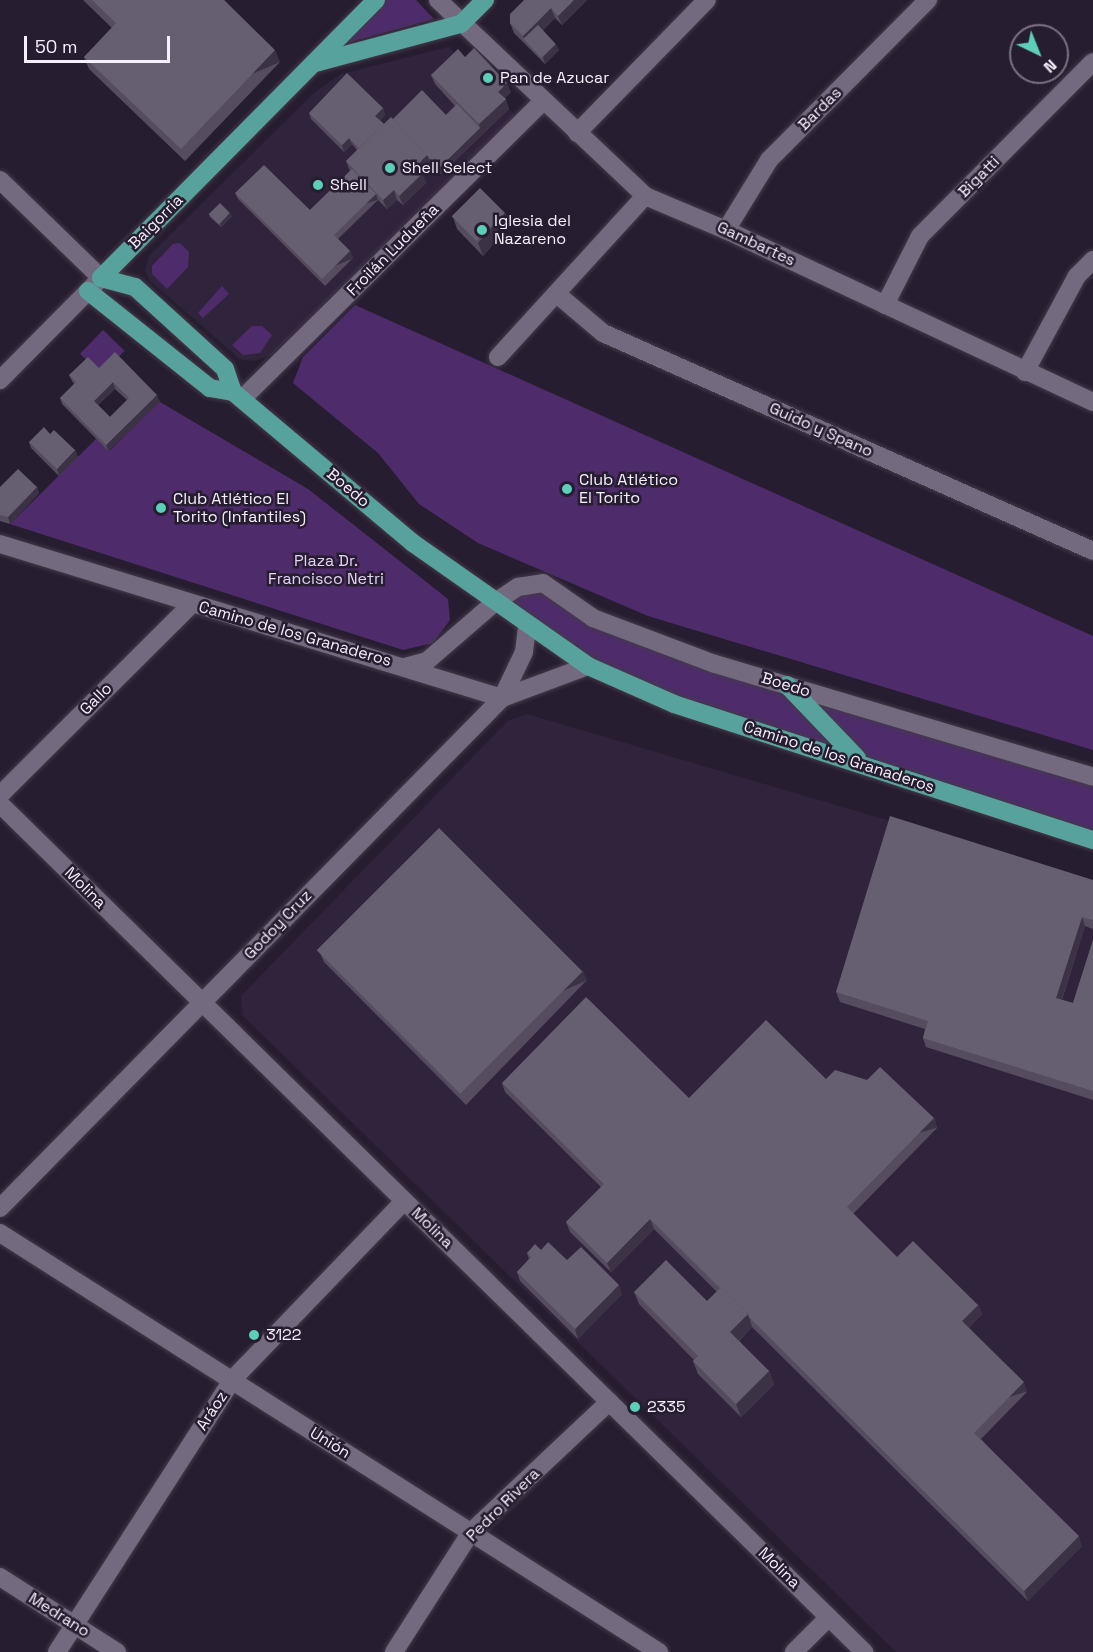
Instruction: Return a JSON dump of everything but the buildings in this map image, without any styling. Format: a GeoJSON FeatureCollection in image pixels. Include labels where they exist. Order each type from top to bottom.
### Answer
{"type":"FeatureCollection","features":[{"type":"Feature","properties":{"kind":"main road","name":"Baigorria"},"geometry":{"type":"LineString","coordinates":[[95,284],[376,0]]}},
{"type":"Feature","properties":{"kind":"main road"},"geometry":{"type":"LineString","coordinates":[[313,64],[461,24],[485,0]]}},
{"type":"Feature","properties":{"kind":"main road","name":"Boedo"},"geometry":{"type":"LineString","coordinates":[[95,284],[210,388],[238,395]]}},
{"type":"Feature","properties":{"kind":"main road","name":"Boedo"},"geometry":{"type":"LineString","coordinates":[[95,284],[135,287],[225,369],[238,395],[413,543],[527,626]]}},
{"type":"Feature","properties":{"kind":"main road","name":"Camino de los Granaderos"},"geometry":{"type":"LineString","coordinates":[[527,626],[588,666],[674,704],[1093,840]]}},
{"type":"Feature","properties":{"kind":"main road"},"geometry":{"type":"LineString","coordinates":[[787,685],[841,746],[868,767]]}},
{"type":"Feature","properties":{"kind":"street","name":"Gambartes"},"geometry":{"type":"LineString","coordinates":[[438,0],[645,196],[726,230],[1093,402]]}},
{"type":"Feature","properties":{"kind":"street"},"geometry":{"type":"LineString","coordinates":[[577,132],[707,0]]}},
{"type":"Feature","properties":{"kind":"street","name":"Bardas"},"geometry":{"type":"LineString","coordinates":[[726,230],[769,160],[928,0]]}},
{"type":"Feature","properties":{"kind":"street","name":"Bigatti"},"geometry":{"type":"LineString","coordinates":[[885,305],[920,236],[1093,62]]}},
{"type":"Feature","properties":{"kind":"street","name":"Froilán Ludueña"},"geometry":{"type":"LineString","coordinates":[[238,395],[543,101]]}},
{"type":"Feature","properties":{"kind":"street","name":"Boedo"},"geometry":{"type":"LineString","coordinates":[[0,180],[95,284]]}},
{"type":"Feature","properties":{"kind":"street"},"geometry":{"type":"LineString","coordinates":[[498,357],[558,295],[645,196]]}},
{"type":"Feature","properties":{"kind":"street"},"geometry":{"type":"LineString","coordinates":[[1025,372],[1077,276],[1093,260]]}},
{"type":"Feature","properties":{"kind":"street","name":"Baigorria"},"geometry":{"type":"LineString","coordinates":[[0,380],[95,284]]}},
{"type":"Feature","properties":{"kind":"street","name":"Guido y Spano"},"geometry":{"type":"LineString","coordinates":[[558,295],[603,333],[1093,551]]}},
{"type":"Feature","properties":{"kind":"street","name":"Camino de los Granaderos"},"geometry":{"type":"LineString","coordinates":[[0,544],[502,698]]}},
{"type":"Feature","properties":{"kind":"street","name":"Boedo"},"geometry":{"type":"LineString","coordinates":[[405,667],[427,661],[494,603],[525,584],[543,583],[593,618],[715,664],[1093,777]]}},
{"type":"Feature","properties":{"kind":"street","name":"Gallo"},"geometry":{"type":"LineString","coordinates":[[0,795],[192,604]]}},
{"type":"Feature","properties":{"kind":"street","name":"Godoy Cruz"},"geometry":{"type":"LineString","coordinates":[[0,1208],[502,698],[524,652],[527,626]]}},
{"type":"Feature","properties":{"kind":"street"},"geometry":{"type":"LineString","coordinates":[[502,698],[588,666]]}},
{"type":"Feature","properties":{"kind":"street","name":"Molina"},"geometry":{"type":"LineString","coordinates":[[0,804],[864,1652]]}},
{"type":"Feature","properties":{"kind":"street","name":"Aráoz"},"geometry":{"type":"LineString","coordinates":[[57,1652],[232,1380],[404,1201]]}},
{"type":"Feature","properties":{"kind":"street","name":"Unión"},"geometry":{"type":"LineString","coordinates":[[0,1233],[659,1652]]}},
{"type":"Feature","properties":{"kind":"street","name":"Pedro Rivera"},"geometry":{"type":"LineString","coordinates":[[394,1652],[471,1532],[609,1402]]}},
{"type":"Feature","properties":{"kind":"street","name":"Medrano"},"geometry":{"type":"LineString","coordinates":[[0,1577],[117,1652]]}},
{"type":"Feature","properties":{"kind":"street"},"geometry":{"type":"LineString","coordinates":[[794,1652],[829,1617]]}},
{"type":"Feature","properties":{"kind":"shaded area","name":"Shell"},"geometry":{"type":"Polygon","coordinates":[[[449,47],[515,115],[273,354],[255,361],[241,360],[149,280],[145,270],[149,256],[315,92],[341,74],[449,47]]]}},
{"type":"Feature","properties":{"kind":"shaded area"},"geometry":{"type":"Polygon","coordinates":[[[527,714],[1093,881],[1093,1652],[896,1652],[243,1016],[241,996],[508,721],[527,714]]]}},
{"type":"Feature","properties":{"kind":"green space"},"geometry":{"type":"Polygon","coordinates":[[[384,0],[416,0],[434,19],[339,45],[384,0]]]}},
{"type":"Feature","properties":{"kind":"green space"},"geometry":{"type":"Polygon","coordinates":[[[180,243],[189,252],[188,267],[167,289],[152,274],[152,266],[173,244],[180,243]]]}},
{"type":"Feature","properties":{"kind":"green space"},"geometry":{"type":"Polygon","coordinates":[[[222,286],[229,294],[203,318],[198,313],[222,286]]]}},
{"type":"Feature","properties":{"kind":"green space"},"geometry":{"type":"Polygon","coordinates":[[[355,305],[1093,636],[1093,750],[648,616],[478,543],[419,504],[378,453],[293,383],[303,357],[355,305]]]}},
{"type":"Feature","properties":{"kind":"green space"},"geometry":{"type":"Polygon","coordinates":[[[252,326],[262,326],[272,335],[260,353],[243,355],[232,345],[252,326]]]}},
{"type":"Feature","properties":{"kind":"green space"},"geometry":{"type":"Polygon","coordinates":[[[103,330],[125,351],[102,375],[80,354],[103,330]]]}},
{"type":"Feature","properties":{"kind":"green space","name":"Club Atlético El Torito (Infantiles)"},"geometry":{"type":"Polygon","coordinates":[[[160,402],[308,489],[448,599],[450,620],[433,643],[403,650],[10,524],[96,439],[109,451],[160,402]]]}},
{"type":"Feature","properties":{"kind":"green space"},"geometry":{"type":"Polygon","coordinates":[[[525,583],[593,618],[1093,777],[1093,840],[674,704],[494,603],[525,583]]]}},
{"type":"Feature","properties":{"kind":"place","name":"Pan de Azucar"},"geometry":{"type":"Point","coordinates":[488,78]}},
{"type":"Feature","properties":{"kind":"place","name":"Shell Select"},"geometry":{"type":"Point","coordinates":[390,168]}},
{"type":"Feature","properties":{"kind":"place","name":"Shell"},"geometry":{"type":"Point","coordinates":[318,185]}},
{"type":"Feature","properties":{"kind":"place","name":"Iglesia del Nazareno"},"geometry":{"type":"Point","coordinates":[482,230]}},
{"type":"Feature","properties":{"kind":"place","name":"Club Atlético El Torito"},"geometry":{"type":"Point","coordinates":[567,489]}},
{"type":"Feature","properties":{"kind":"place","name":"Club Atlético El Torito (Infantiles)"},"geometry":{"type":"Point","coordinates":[161,508]}},
{"type":"Feature","properties":{"kind":"place","name":"3122"},"geometry":{"type":"Point","coordinates":[254,1335]}},
{"type":"Feature","properties":{"kind":"place","name":"2335"},"geometry":{"type":"Point","coordinates":[635,1407]}},
{"type":"Feature","properties":{"kind":"park label","name":"Plaza Dr. Francisco Netri"},"geometry":{"type":"Point","coordinates":[326,570]}}]}
